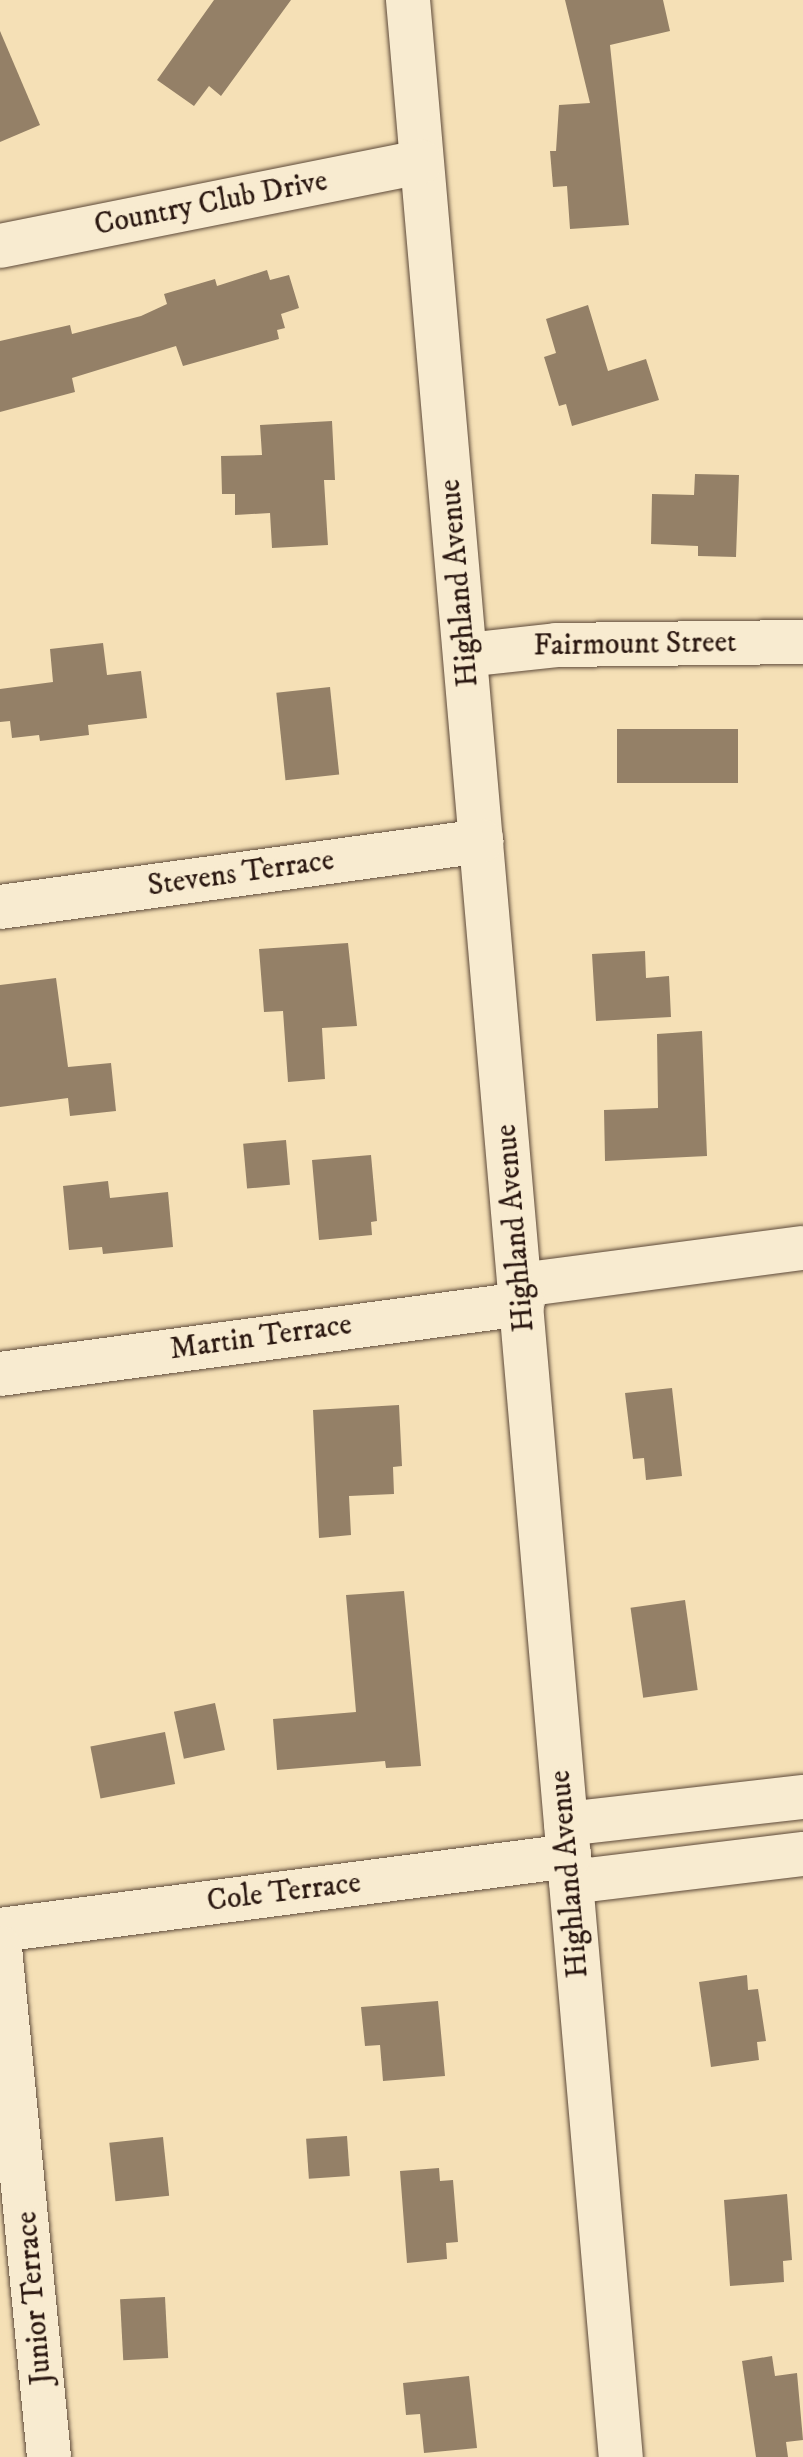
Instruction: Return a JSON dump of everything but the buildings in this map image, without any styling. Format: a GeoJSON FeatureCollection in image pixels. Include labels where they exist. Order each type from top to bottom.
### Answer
{"type":"FeatureCollection","features":[{"type":"Feature","properties":{"kind":"street","name":"Highland Avenue"},"geometry":{"type":"LineString","coordinates":[[408,0],[621,2457]]}},
{"type":"Feature","properties":{"kind":"street","name":"Country Club Drive"},"geometry":{"type":"LineString","coordinates":[[0,246],[421,162]]}},
{"type":"Feature","properties":{"kind":"street","name":"Fairmount Street"},"geometry":{"type":"LineString","coordinates":[[466,655],[556,645],[803,642]]}},
{"type":"Feature","properties":{"kind":"street","name":"Stevens Terrace"},"geometry":{"type":"LineString","coordinates":[[0,907],[482,841]]}},
{"type":"Feature","properties":{"kind":"street","name":"Martin Terrace"},"geometry":{"type":"LineString","coordinates":[[0,1374],[803,1248]]}},
{"type":"Feature","properties":{"kind":"street","name":"Cole Terrace"},"geometry":{"type":"LineString","coordinates":[[0,1930],[569,1854],[803,1797]]}},
{"type":"Feature","properties":{"kind":"street","name":"Cole Terrace"},"geometry":{"type":"LineString","coordinates":[[569,1854],[803,1854]]}},
{"type":"Feature","properties":{"kind":"street","name":"Junior Terrace"},"geometry":{"type":"LineString","coordinates":[[0,1948],[49,2457]]}}]}
